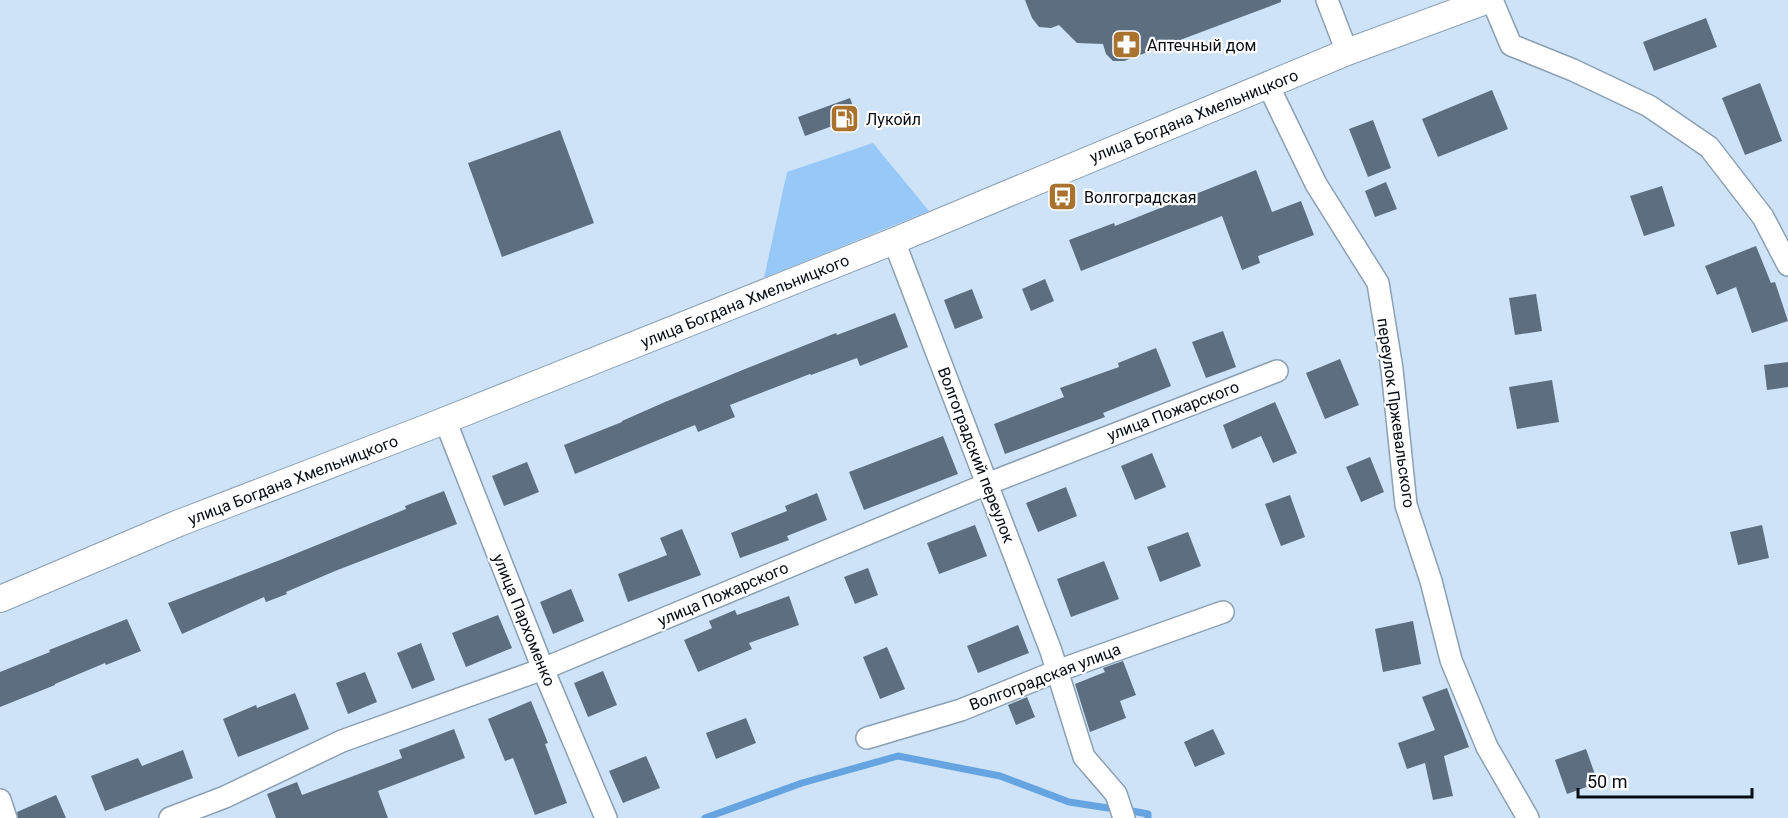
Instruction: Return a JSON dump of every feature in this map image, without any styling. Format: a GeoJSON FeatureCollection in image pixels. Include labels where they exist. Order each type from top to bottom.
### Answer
{"type":"FeatureCollection","features":[{"type":"Feature","properties":{"kind":"street"},"geometry":{"type":"LineString","coordinates":[[1328,0],[1347,52]]}},
{"type":"Feature","properties":{"kind":"street"},"geometry":{"type":"LineString","coordinates":[[1490,0],[1511,45],[1573,70],[1649,106],[1709,147],[1763,217],[1788,265]]}},
{"type":"Feature","properties":{"kind":"street","name":"улица Богдана Хмельницкого"},"geometry":{"type":"LineString","coordinates":[[0,599],[179,523],[446,420],[894,241],[1347,52],[1490,0]]}},
{"type":"Feature","properties":{"kind":"street","name":"переулок Пржевальского"},"geometry":{"type":"LineString","coordinates":[[1268,86],[1316,184],[1378,283],[1392,369],[1406,505],[1431,581],[1452,660],[1488,747],[1528,818]]}},
{"type":"Feature","properties":{"kind":"street","name":"Волгоградский переулок"},"geometry":{"type":"LineString","coordinates":[[894,241],[1052,651],[1084,757],[1116,794],[1124,818]]}},
{"type":"Feature","properties":{"kind":"street","name":"улица Пожарского"},"geometry":{"type":"LineString","coordinates":[[170,818],[225,797],[342,741],[543,669],[987,484],[1277,371]]}},
{"type":"Feature","properties":{"kind":"street","name":"улица Пархоменко"},"geometry":{"type":"LineString","coordinates":[[446,420],[603,817]]}},
{"type":"Feature","properties":{"kind":"street","name":"Волгоградская улица"},"geometry":{"type":"LineString","coordinates":[[867,738],[961,710],[1057,671],[1223,612]]}},
{"type":"Feature","properties":{"kind":"street"},"geometry":{"type":"LineString","coordinates":[[0,800],[6,818]]}},
{"type":"Feature","properties":{"kind":"shaded area"},"geometry":{"type":"Polygon","coordinates":[[[873,143],[929,211],[764,278],[787,172],[873,143]]]}},
{"type":"Feature","properties":{"kind":"building"},"geometry":{"type":"Polygon","coordinates":[[[1025,0],[1281,0],[1281,2],[1124,61],[1113,61],[1106,54],[1103,44],[1077,43],[1059,25],[1051,28],[1039,27],[1032,18],[1025,0]]]}},
{"type":"Feature","properties":{"kind":"building"},"geometry":{"type":"Polygon","coordinates":[[[1706,18],[1717,47],[1654,71],[1643,42],[1706,18]]]}},
{"type":"Feature","properties":{"kind":"building"},"geometry":{"type":"Polygon","coordinates":[[[1760,83],[1782,141],[1745,155],[1722,98],[1760,83]]]}},
{"type":"Feature","properties":{"kind":"building"},"geometry":{"type":"Polygon","coordinates":[[[1492,90],[1508,129],[1438,157],[1422,119],[1492,90]]]}},
{"type":"Feature","properties":{"kind":"building"},"geometry":{"type":"Polygon","coordinates":[[[850,98],[857,117],[805,136],[798,117],[850,98]]]}},
{"type":"Feature","properties":{"kind":"building"},"geometry":{"type":"Polygon","coordinates":[[[1373,120],[1391,168],[1368,177],[1349,129],[1373,120]]]}},
{"type":"Feature","properties":{"kind":"building"},"geometry":{"type":"Polygon","coordinates":[[[560,130],[594,223],[502,257],[468,163],[560,130]]]}},
{"type":"Feature","properties":{"kind":"building"},"geometry":{"type":"Polygon","coordinates":[[[1256,170],[1272,212],[1301,201],[1314,235],[1258,256],[1260,263],[1242,270],[1222,216],[1081,271],[1069,240],[1114,223],[1115,226],[1256,170]]]}},
{"type":"Feature","properties":{"kind":"building"},"geometry":{"type":"Polygon","coordinates":[[[1386,182],[1397,209],[1375,217],[1365,191],[1386,182]]]}},
{"type":"Feature","properties":{"kind":"building"},"geometry":{"type":"Polygon","coordinates":[[[1662,186],[1675,226],[1644,236],[1630,196],[1662,186]]]}},
{"type":"Feature","properties":{"kind":"building"},"geometry":{"type":"Polygon","coordinates":[[[1756,246],[1771,283],[1775,282],[1788,321],[1752,333],[1736,287],[1717,295],[1705,266],[1756,246]]]}},
{"type":"Feature","properties":{"kind":"building"},"geometry":{"type":"Polygon","coordinates":[[[1045,279],[1054,301],[1031,311],[1022,289],[1045,279]]]}},
{"type":"Feature","properties":{"kind":"building"},"geometry":{"type":"Polygon","coordinates":[[[972,289],[983,318],[955,329],[944,300],[972,289]]]}},
{"type":"Feature","properties":{"kind":"building"},"geometry":{"type":"Polygon","coordinates":[[[1536,294],[1542,331],[1515,335],[1509,298],[1536,294]]]}},
{"type":"Feature","properties":{"kind":"building"},"geometry":{"type":"Polygon","coordinates":[[[895,313],[908,347],[860,366],[857,358],[810,374],[730,405],[735,417],[698,432],[695,425],[575,474],[564,445],[745,369],[836,333],[837,335],[895,313]]]}},
{"type":"Feature","properties":{"kind":"building"},"geometry":{"type":"Polygon","coordinates":[[[1223,331],[1236,367],[1206,378],[1192,342],[1223,331]]]}},
{"type":"Feature","properties":{"kind":"building"},"geometry":{"type":"Polygon","coordinates":[[[1156,348],[1171,386],[1103,413],[1105,417],[1005,454],[994,424],[1064,397],[1060,388],[1119,367],[1118,363],[1156,348]]]}},
{"type":"Feature","properties":{"kind":"building"},"geometry":{"type":"Polygon","coordinates":[[[1340,359],[1359,405],[1325,419],[1306,373],[1340,359]]]}},
{"type":"Feature","properties":{"kind":"building"},"geometry":{"type":"Polygon","coordinates":[[[1788,362],[1788,387],[1767,390],[1764,365],[1788,362]]]}},
{"type":"Feature","properties":{"kind":"building"},"geometry":{"type":"Polygon","coordinates":[[[1552,380],[1559,422],[1517,429],[1509,387],[1552,380]]]}},
{"type":"Feature","properties":{"kind":"building"},"geometry":{"type":"Polygon","coordinates":[[[1275,402],[1297,453],[1273,463],[1261,436],[1232,449],[1223,425],[1275,402]]]}},
{"type":"Feature","properties":{"kind":"building"},"geometry":{"type":"Polygon","coordinates":[[[943,436],[958,474],[864,510],[849,472],[943,436]]]}},
{"type":"Feature","properties":{"kind":"building"},"geometry":{"type":"Polygon","coordinates":[[[1152,453],[1166,487],[1135,500],[1121,466],[1152,453]]]}},
{"type":"Feature","properties":{"kind":"building"},"geometry":{"type":"Polygon","coordinates":[[[1370,457],[1384,492],[1361,502],[1346,467],[1370,457]]]}},
{"type":"Feature","properties":{"kind":"building"},"geometry":{"type":"Polygon","coordinates":[[[527,462],[539,492],[504,506],[492,476],[527,462]]]}},
{"type":"Feature","properties":{"kind":"building"},"geometry":{"type":"Polygon","coordinates":[[[1066,487],[1077,516],[1038,532],[1026,503],[1066,487]]]}},
{"type":"Feature","properties":{"kind":"building"},"geometry":{"type":"Polygon","coordinates":[[[444,491],[457,524],[335,571],[266,602],[264,597],[182,634],[168,603],[406,509],[405,506],[444,491]]]}},
{"type":"Feature","properties":{"kind":"building"},"geometry":{"type":"Polygon","coordinates":[[[817,493],[827,520],[787,536],[789,540],[740,558],[731,533],[787,511],[785,506],[817,493]]]}},
{"type":"Feature","properties":{"kind":"building"},"geometry":{"type":"Polygon","coordinates":[[[1290,495],[1305,537],[1281,546],[1265,504],[1290,495]]]}},
{"type":"Feature","properties":{"kind":"building"},"geometry":{"type":"Polygon","coordinates":[[[975,525],[987,556],[939,574],[927,543],[975,525]]]}},
{"type":"Feature","properties":{"kind":"building"},"geometry":{"type":"Polygon","coordinates":[[[1762,525],[1769,558],[1738,565],[1730,532],[1762,525]]]}},
{"type":"Feature","properties":{"kind":"building"},"geometry":{"type":"Polygon","coordinates":[[[682,529],[701,575],[628,602],[618,574],[667,555],[660,538],[682,529]]]}},
{"type":"Feature","properties":{"kind":"building"},"geometry":{"type":"Polygon","coordinates":[[[1188,532],[1201,566],[1160,582],[1147,547],[1188,532]]]}},
{"type":"Feature","properties":{"kind":"building"},"geometry":{"type":"Polygon","coordinates":[[[1104,561],[1119,599],[1071,617],[1057,579],[1104,561]]]}},
{"type":"Feature","properties":{"kind":"building"},"geometry":{"type":"Polygon","coordinates":[[[868,568],[878,595],[855,604],[844,577],[868,568]]]}},
{"type":"Feature","properties":{"kind":"building"},"geometry":{"type":"Polygon","coordinates":[[[571,589],[584,621],[553,634],[540,602],[571,589]]]}},
{"type":"Feature","properties":{"kind":"building"},"geometry":{"type":"Polygon","coordinates":[[[789,596],[799,625],[749,643],[752,649],[698,672],[684,640],[712,628],[709,621],[735,610],[737,615],[789,596]]]}},
{"type":"Feature","properties":{"kind":"building"},"geometry":{"type":"Polygon","coordinates":[[[498,615],[512,648],[466,667],[452,633],[498,615]]]}},
{"type":"Feature","properties":{"kind":"building"},"geometry":{"type":"Polygon","coordinates":[[[127,619],[141,651],[106,665],[105,663],[0,707],[0,672],[127,619]]]}},
{"type":"Feature","properties":{"kind":"building"},"geometry":{"type":"Polygon","coordinates":[[[1413,621],[1421,664],[1383,672],[1375,629],[1413,621]]]}},
{"type":"Feature","properties":{"kind":"building"},"geometry":{"type":"Polygon","coordinates":[[[1018,625],[1029,653],[978,673],[967,646],[1018,625]]]}},
{"type":"Feature","properties":{"kind":"building"},"geometry":{"type":"Polygon","coordinates":[[[421,643],[435,680],[412,689],[397,653],[421,643]]]}},
{"type":"Feature","properties":{"kind":"building"},"geometry":{"type":"Polygon","coordinates":[[[887,647],[905,689],[880,699],[863,657],[887,647]]]}},
{"type":"Feature","properties":{"kind":"building"},"geometry":{"type":"Polygon","coordinates":[[[1123,661],[1136,695],[1120,701],[1126,718],[1090,732],[1075,684],[1105,672],[1103,668],[1123,661]]]}},
{"type":"Feature","properties":{"kind":"building"},"geometry":{"type":"Polygon","coordinates":[[[603,671],[617,705],[588,717],[574,683],[603,671]]]}},
{"type":"Feature","properties":{"kind":"building"},"geometry":{"type":"Polygon","coordinates":[[[365,672],[377,702],[348,714],[336,683],[365,672]]]}},
{"type":"Feature","properties":{"kind":"building"},"geometry":{"type":"Polygon","coordinates":[[[1447,688],[1469,747],[1444,756],[1453,796],[1433,800],[1425,763],[1407,769],[1398,743],[1435,730],[1422,697],[1447,688]]]}},
{"type":"Feature","properties":{"kind":"building"},"geometry":{"type":"Polygon","coordinates":[[[295,693],[309,729],[238,757],[223,719],[256,705],[257,708],[295,693]]]}},
{"type":"Feature","properties":{"kind":"building"},"geometry":{"type":"Polygon","coordinates":[[[1027,697],[1035,717],[1016,725],[1008,705],[1027,697]]]}},
{"type":"Feature","properties":{"kind":"building"},"geometry":{"type":"Polygon","coordinates":[[[531,701],[548,743],[545,744],[567,803],[535,815],[513,758],[505,761],[488,719],[531,701]]]}},
{"type":"Feature","properties":{"kind":"building"},"geometry":{"type":"Polygon","coordinates":[[[746,718],[756,743],[716,759],[706,733],[746,718]]]}},
{"type":"Feature","properties":{"kind":"building"},"geometry":{"type":"Polygon","coordinates":[[[454,729],[465,758],[378,791],[388,818],[276,818],[267,794],[297,782],[302,795],[402,758],[399,750],[454,729]]]}},
{"type":"Feature","properties":{"kind":"building"},"geometry":{"type":"Polygon","coordinates":[[[1213,729],[1225,754],[1195,767],[1184,742],[1213,729]]]}},
{"type":"Feature","properties":{"kind":"building"},"geometry":{"type":"Polygon","coordinates":[[[1586,749],[1598,783],[1567,794],[1555,760],[1586,749]]]}},
{"type":"Feature","properties":{"kind":"building"},"geometry":{"type":"Polygon","coordinates":[[[183,750],[193,778],[105,811],[91,776],[138,758],[142,766],[183,750]]]}},
{"type":"Feature","properties":{"kind":"building"},"geometry":{"type":"Polygon","coordinates":[[[646,756],[660,788],[623,803],[609,771],[646,756]]]}},
{"type":"Feature","properties":{"kind":"building"},"geometry":{"type":"Polygon","coordinates":[[[56,795],[66,818],[18,818],[17,812],[56,795]]]}},
{"type":"Feature","properties":{"kind":"waterway"},"geometry":{"type":"LineString","coordinates":[[705,818],[802,783],[898,756],[1000,776],[1069,802],[1108,808]]}},
{"type":"Feature","properties":{"kind":"waterway"},"geometry":{"type":"LineString","coordinates":[[1132,811],[1148,814],[1148,818]]}},
{"type":"Feature","properties":{"kind":"place","name":"Аптечный дом"},"geometry":{"type":"Point","coordinates":[1126,45]}},
{"type":"Feature","properties":{"kind":"place","name":"Лукойл"},"geometry":{"type":"Point","coordinates":[845,119]}},
{"type":"Feature","properties":{"kind":"place","name":"Волгоградская"},"geometry":{"type":"Point","coordinates":[1063,197]}}]}
